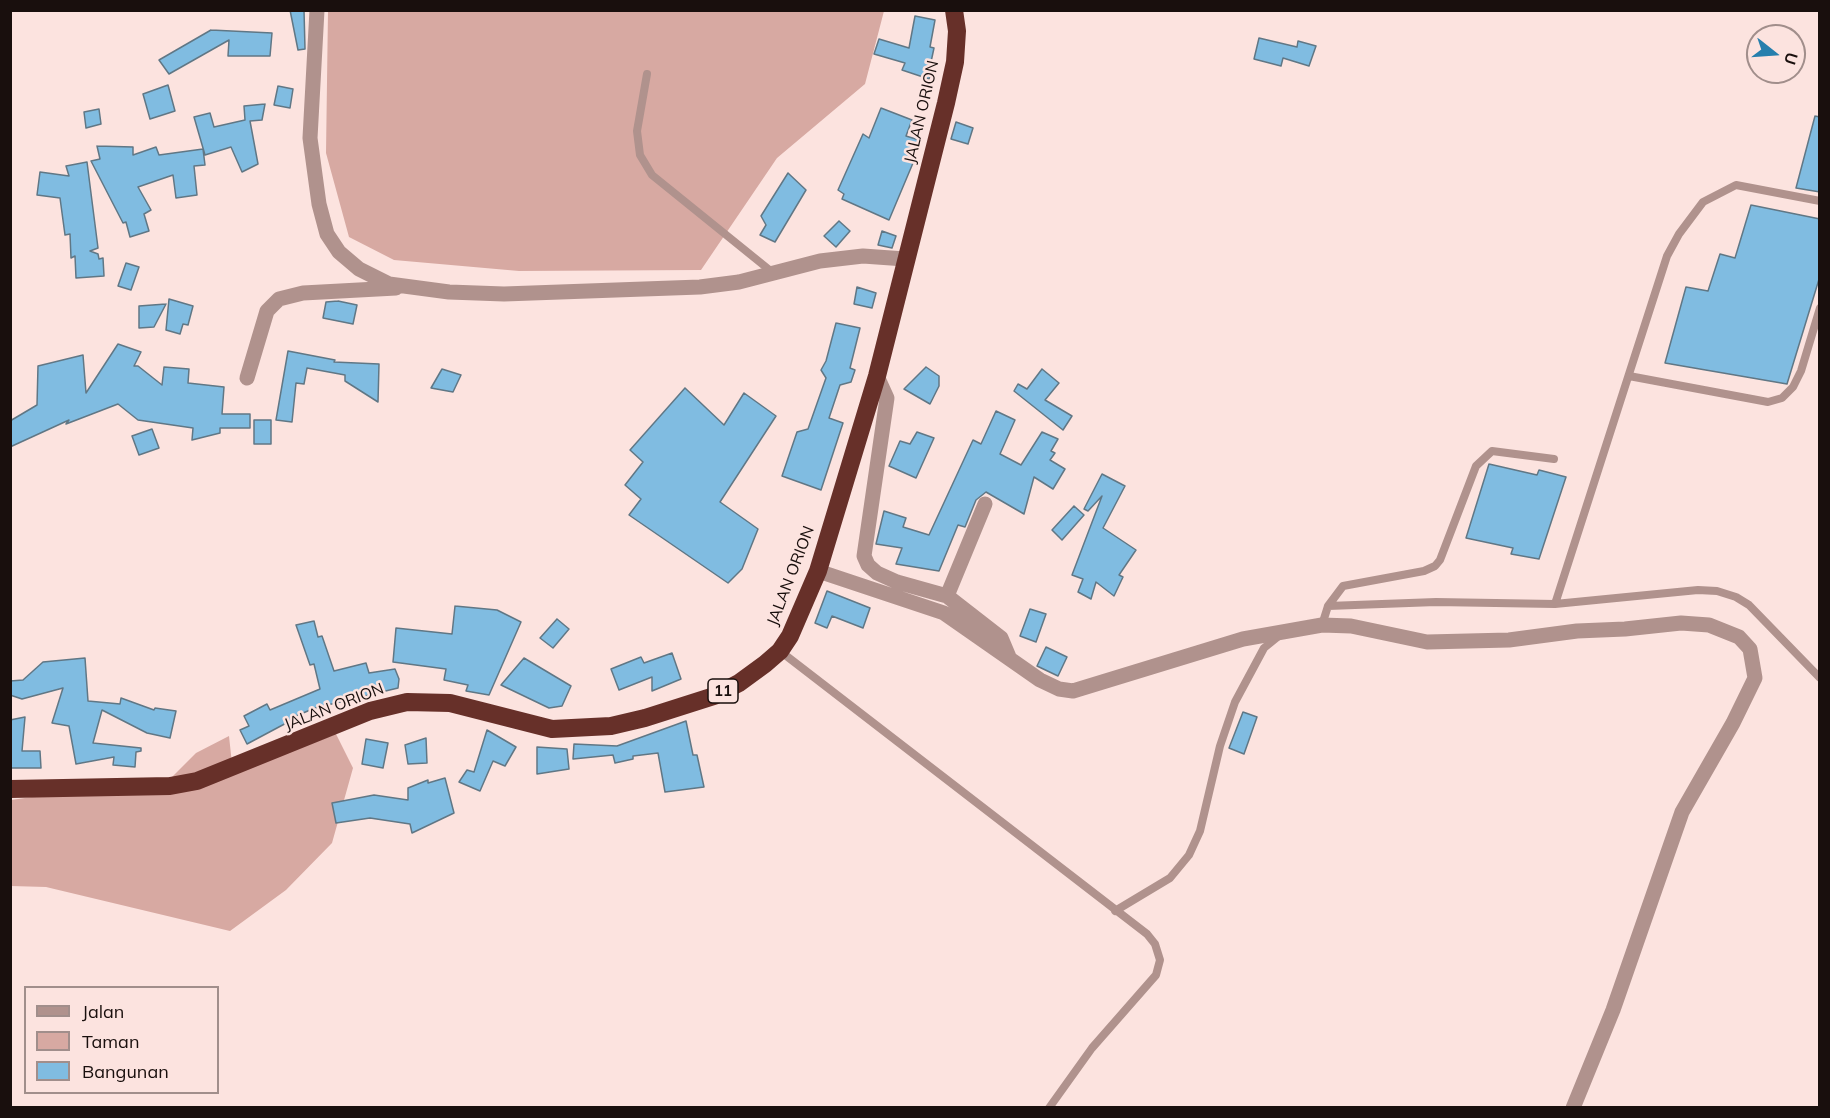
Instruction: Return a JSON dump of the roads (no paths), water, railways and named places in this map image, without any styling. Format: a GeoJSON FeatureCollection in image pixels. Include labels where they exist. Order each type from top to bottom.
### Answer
{"type":"FeatureCollection","features":[{"type":"Feature","properties":{"kind":"highway","name":"JALAN ORION"},"geometry":{"type":"LineString","coordinates":[[10,789],[158,786],[197,781],[370,711],[407,702],[450,703],[552,729],[611,726],[645,718],[714,696],[754,673],[780,651],[799,619],[818,571],[877,376],[955,62],[957,31],[954,10]]}},
{"type":"Feature","properties":{"kind":"street"},"geometry":{"type":"LineString","coordinates":[[317,10],[310,138],[319,204],[327,234],[339,252],[359,269],[389,284],[411,288]]}},
{"type":"Feature","properties":{"kind":"street"},"geometry":{"type":"LineString","coordinates":[[247,378],[267,312],[279,299],[303,293],[411,288],[504,294],[700,287],[739,282],[820,261],[863,256],[906,259]]}},
{"type":"Feature","properties":{"kind":"street"},"geometry":{"type":"LineString","coordinates":[[877,376],[887,398],[864,556],[868,565],[876,573],[897,582],[947,596],[1000,638],[1010,660]]}},
{"type":"Feature","properties":{"kind":"street"},"geometry":{"type":"LineString","coordinates":[[947,596],[985,504]]}},
{"type":"Feature","properties":{"kind":"street"},"geometry":{"type":"LineString","coordinates":[[818,571],[944,613],[1010,660],[1059,689],[1080,691],[1166,661],[1244,639],[1322,625],[1351,626],[1427,642],[1509,640],[1577,631],[1695,623],[1732,632],[1750,649],[1755,670],[1751,690],[1682,812],[1613,1010],[1573,1107]]}},
{"type":"Feature","properties":{"kind":"lane"},"geometry":{"type":"LineString","coordinates":[[647,74],[637,131],[640,155],[652,175],[772,272]]}},
{"type":"Feature","properties":{"kind":"lane"},"geometry":{"type":"LineString","coordinates":[[1555,604],[1667,256],[1703,202],[1736,185],[1820,201]]}},
{"type":"Feature","properties":{"kind":"lane"},"geometry":{"type":"LineString","coordinates":[[1629,376],[1768,402],[1782,398],[1793,387],[1801,372],[1820,308]]}},
{"type":"Feature","properties":{"kind":"lane"},"geometry":{"type":"LineString","coordinates":[[1322,625],[1328,606],[1343,586],[1424,571],[1435,566],[1440,560],[1476,466],[1492,451],[1554,459]]}},
{"type":"Feature","properties":{"kind":"lane"},"geometry":{"type":"LineString","coordinates":[[1328,606],[1436,602],[1555,604],[1698,590],[1726,594],[1749,605],[1820,678]]}},
{"type":"Feature","properties":{"kind":"lane"},"geometry":{"type":"LineString","coordinates":[[1115,911],[1170,878],[1189,855],[1200,831],[1220,746],[1235,702],[1264,648],[1286,630]]}},
{"type":"Feature","properties":{"kind":"lane"},"geometry":{"type":"LineString","coordinates":[[780,651],[1115,911],[1148,934],[1155,944],[1160,960],[1156,975],[1092,1048],[1049,1107]]}},
{"type":"Feature","properties":{"kind":"lane"},"geometry":{"type":"LineString","coordinates":[[1056,1107],[1059,1092]]}}]}
